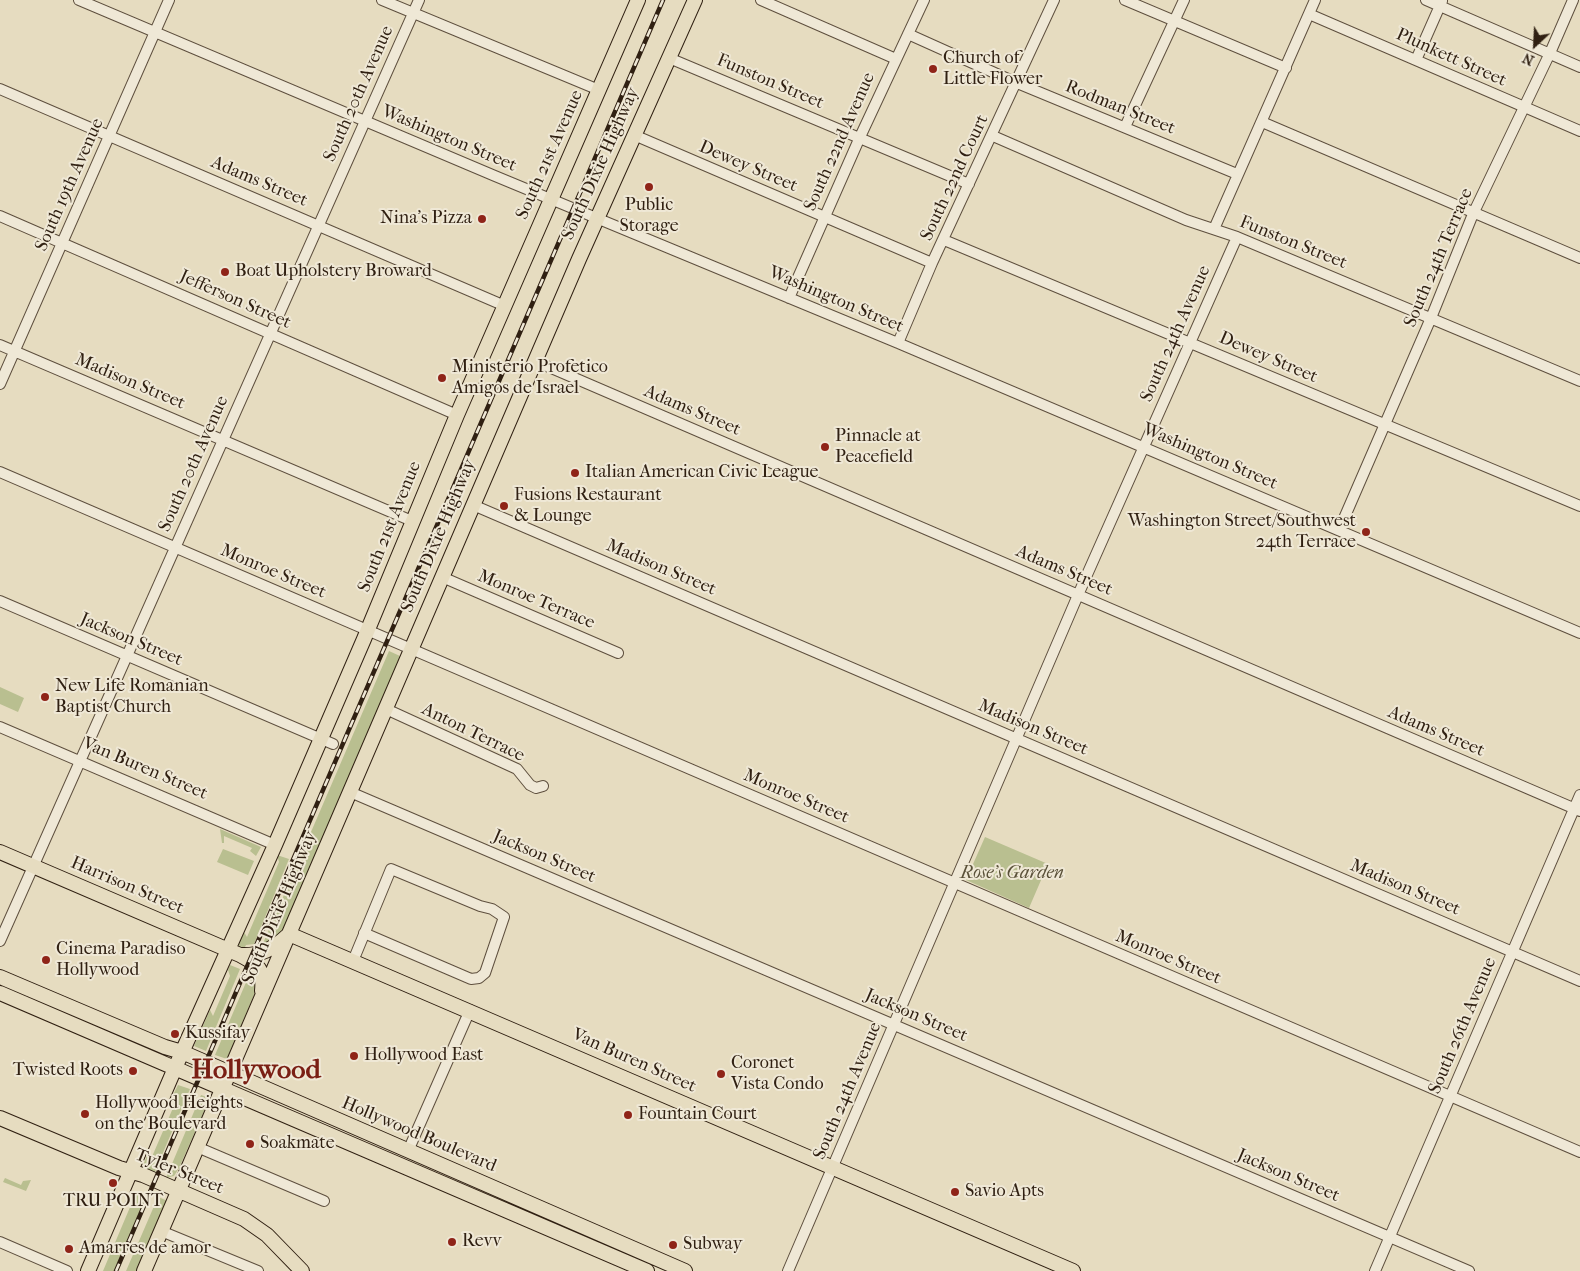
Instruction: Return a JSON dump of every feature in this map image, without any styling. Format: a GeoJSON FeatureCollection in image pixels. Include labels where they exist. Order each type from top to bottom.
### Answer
{"type":"FeatureCollection","features":[{"type":"Feature","properties":{"kind":"main road","name":"South 21st Avenue"},"geometry":{"type":"LineString","coordinates":[[88,1271],[182,1052],[234,952],[275,845],[327,741],[367,631],[412,521],[638,0]]}},
{"type":"Feature","properties":{"kind":"main road","name":"South Dixie Highway"},"geometry":{"type":"LineString","coordinates":[[144,1271],[597,218],[695,0]]}},
{"type":"Feature","properties":{"kind":"main road","name":"Harrison Street"},"geometry":{"type":"LineString","coordinates":[[0,852],[234,952],[254,963],[259,968],[263,977],[261,999]]}},
{"type":"Feature","properties":{"kind":"main road"},"geometry":{"type":"LineString","coordinates":[[234,952],[252,956],[268,950],[289,934]]}},
{"type":"Feature","properties":{"kind":"main road","name":"Van Buren Street"},"geometry":{"type":"LineString","coordinates":[[289,934],[470,1010],[1073,1271]]}},
{"type":"Feature","properties":{"kind":"main road","name":"Hollywood Boulevard"},"geometry":{"type":"LineString","coordinates":[[0,977],[165,1047],[182,1052],[226,1080],[301,1121],[645,1270]]}},
{"type":"Feature","properties":{"kind":"main road","name":"Hollywood Boulevard"},"geometry":{"type":"LineString","coordinates":[[0,993],[175,1068],[226,1080],[303,1106],[678,1270]]}},
{"type":"Feature","properties":{"kind":"main road"},"geometry":{"type":"LineString","coordinates":[[301,1121],[303,1106]]}},
{"type":"Feature","properties":{"kind":"main road","name":"Tyler Street"},"geometry":{"type":"LineString","coordinates":[[0,1118],[130,1172],[143,1175],[244,1219],[267,1235],[302,1271]]}},
{"type":"Feature","properties":{"kind":"main road"},"geometry":{"type":"LineString","coordinates":[[645,1270],[647,1264],[653,1262],[678,1270]]}},
{"type":"Feature","properties":{"kind":"street","name":"Washington Street"},"geometry":{"type":"LineString","coordinates":[[78,0],[1143,446],[1580,633]]}},
{"type":"Feature","properties":{"kind":"street","name":"South 19th Avenue"},"geometry":{"type":"LineString","coordinates":[[0,384],[169,0]]}},
{"type":"Feature","properties":{"kind":"street"},"geometry":{"type":"LineString","coordinates":[[382,0],[599,90]]}},
{"type":"Feature","properties":{"kind":"street","name":"South 20th Avenue"},"geometry":{"type":"LineString","coordinates":[[0,941],[419,0]]}},
{"type":"Feature","properties":{"kind":"street"},"geometry":{"type":"LineString","coordinates":[[761,0],[896,59]]}},
{"type":"Feature","properties":{"kind":"street","name":"South 22nd Avenue"},"geometry":{"type":"LineString","coordinates":[[789,298],[860,137],[924,0]]}},
{"type":"Feature","properties":{"kind":"street","name":"South 22nd Court"},"geometry":{"type":"LineString","coordinates":[[898,343],[932,263],[1054,0]]}},
{"type":"Feature","properties":{"kind":"street"},"geometry":{"type":"LineString","coordinates":[[1125,0],[1286,68]]}},
{"type":"Feature","properties":{"kind":"street"},"geometry":{"type":"LineString","coordinates":[[1125,127],[1184,0]]}},
{"type":"Feature","properties":{"kind":"street"},"geometry":{"type":"LineString","coordinates":[[1214,229],[1315,0]]}},
{"type":"Feature","properties":{"kind":"street"},"geometry":{"type":"LineString","coordinates":[[1426,0],[1441,3],[1580,66]]}},
{"type":"Feature","properties":{"kind":"street","name":"South 24th Terrace"},"geometry":{"type":"LineString","coordinates":[[1339,530],[1474,214],[1573,0]]}},
{"type":"Feature","properties":{"kind":"street"},"geometry":{"type":"LineString","coordinates":[[1416,60],[1441,3]]}},
{"type":"Feature","properties":{"kind":"street","name":"Plunkett Street"},"geometry":{"type":"LineString","coordinates":[[1309,14],[1524,108],[1580,130]]}},
{"type":"Feature","properties":{"kind":"street","name":"Rodman Street"},"geometry":{"type":"LineString","coordinates":[[908,34],[1017,83],[1237,174]]}},
{"type":"Feature","properties":{"kind":"street","name":"Funston Street"},"geometry":{"type":"LineString","coordinates":[[669,58],[969,184]]}},
{"type":"Feature","properties":{"kind":"street","name":"Adams Street"},"geometry":{"type":"LineString","coordinates":[[0,89],[505,306]]}},
{"type":"Feature","properties":{"kind":"street"},"geometry":{"type":"LineString","coordinates":[[1262,122],[1580,258]]}},
{"type":"Feature","properties":{"kind":"street","name":"Dewey Street"},"geometry":{"type":"LineString","coordinates":[[634,135],[932,263]]}},
{"type":"Feature","properties":{"kind":"street","name":"Funston Street"},"geometry":{"type":"LineString","coordinates":[[992,136],[1186,220],[1237,237],[1580,381]]}},
{"type":"Feature","properties":{"kind":"street","name":"Jefferson Street"},"geometry":{"type":"LineString","coordinates":[[0,216],[457,414]]}},
{"type":"Feature","properties":{"kind":"street","name":"South 24th Avenue"},"geometry":{"type":"LineString","coordinates":[[788,1271],[1078,595],[1237,237]]}},
{"type":"Feature","properties":{"kind":"street","name":"Dewey Street"},"geometry":{"type":"LineString","coordinates":[[944,240],[1384,426],[1580,506]]}},
{"type":"Feature","properties":{"kind":"street","name":"Madison Street"},"geometry":{"type":"LineString","coordinates":[[0,345],[412,521]]}},
{"type":"Feature","properties":{"kind":"street","name":"Adams Street"},"geometry":{"type":"LineString","coordinates":[[535,362],[1577,810]]}},
{"type":"Feature","properties":{"kind":"street","name":"Monroe Street"},"geometry":{"type":"LineString","coordinates":[[0,472],[1580,1152]]}},
{"type":"Feature","properties":{"kind":"street","name":"Madison Street"},"geometry":{"type":"LineString","coordinates":[[473,505],[1580,981]]}},
{"type":"Feature","properties":{"kind":"street","name":"Monroe Terrace"},"geometry":{"type":"LineString","coordinates":[[442,577],[618,653]]}},
{"type":"Feature","properties":{"kind":"street","name":"Jackson Street"},"geometry":{"type":"LineString","coordinates":[[0,602],[327,741]]}},
{"type":"Feature","properties":{"kind":"street","name":"Anton Terrace"},"geometry":{"type":"LineString","coordinates":[[386,709],[517,769],[530,785],[536,788],[543,786]]}},
{"type":"Feature","properties":{"kind":"street","name":"Van Buren Street"},"geometry":{"type":"LineString","coordinates":[[0,727],[275,845]]}},
{"type":"Feature","properties":{"kind":"street","name":"Jackson Street"},"geometry":{"type":"LineString","coordinates":[[350,792],[1469,1271]]}},
{"type":"Feature","properties":{"kind":"street","name":"South 26th Avenue"},"geometry":{"type":"LineString","coordinates":[[1376,1271],[1512,952],[1577,810],[1580,795]]}},
{"type":"Feature","properties":{"kind":"street"},"geometry":{"type":"LineString","coordinates":[[352,961],[391,869],[480,906],[492,909],[504,917],[485,973],[480,978],[471,979],[364,933]]}},
{"type":"Feature","properties":{"kind":"street"},"geometry":{"type":"LineString","coordinates":[[408,1151],[470,1010]]}},
{"type":"Feature","properties":{"kind":"street"},"geometry":{"type":"LineString","coordinates":[[197,1147],[324,1201]]}},
{"type":"Feature","properties":{"kind":"street"},"geometry":{"type":"LineString","coordinates":[[161,1231],[258,1271]]}},
{"type":"Feature","properties":{"kind":"street"},"geometry":{"type":"LineString","coordinates":[[0,1242],[67,1271]]}},
{"type":"Feature","properties":{"kind":"green space"},"geometry":{"type":"Polygon","coordinates":[[[389,651],[400,656],[283,937],[261,948],[389,651]]]}},
{"type":"Feature","properties":{"kind":"green space"},"geometry":{"type":"Polygon","coordinates":[[[0,687],[24,698],[18,712],[0,704],[0,687]]]}},
{"type":"Feature","properties":{"kind":"green space"},"geometry":{"type":"Polygon","coordinates":[[[220,829],[261,847],[256,856],[250,851],[252,848],[224,836],[224,843],[222,843],[220,829]]]}},
{"type":"Feature","properties":{"kind":"green space","name":"Rose's Garden"},"geometry":{"type":"Polygon","coordinates":[[[985,837],[1048,864],[1029,908],[966,880],[985,837]]]}},
{"type":"Feature","properties":{"kind":"green space"},"geometry":{"type":"Polygon","coordinates":[[[223,849],[254,861],[248,875],[217,862],[223,849]]]}},
{"type":"Feature","properties":{"kind":"green space"},"geometry":{"type":"Polygon","coordinates":[[[277,855],[289,859],[254,944],[246,945],[243,951],[237,948],[244,932],[247,937],[279,862],[277,855]]]}},
{"type":"Feature","properties":{"kind":"green space"},"geometry":{"type":"Polygon","coordinates":[[[230,965],[240,969],[206,1051],[194,1046],[210,1010],[213,1016],[230,976],[228,970],[230,965]]]}},
{"type":"Feature","properties":{"kind":"green space"},"geometry":{"type":"Polygon","coordinates":[[[250,973],[259,983],[227,1059],[215,1055],[250,973]]]}},
{"type":"Feature","properties":{"kind":"green space"},"geometry":{"type":"Polygon","coordinates":[[[178,1085],[190,1089],[154,1174],[146,1171],[144,1163],[148,1153],[151,1159],[176,1101],[174,1093],[178,1085]]]}},
{"type":"Feature","properties":{"kind":"green space"},"geometry":{"type":"Polygon","coordinates":[[[201,1095],[210,1098],[179,1168],[174,1176],[166,1178],[201,1095]]]}},
{"type":"Feature","properties":{"kind":"green space"},"geometry":{"type":"Polygon","coordinates":[[[5,1178],[21,1185],[23,1181],[31,1180],[26,1191],[3,1182],[5,1178]]]}},
{"type":"Feature","properties":{"kind":"green space"},"geometry":{"type":"Polygon","coordinates":[[[136,1193],[148,1198],[116,1271],[103,1271],[136,1193]]]}},
{"type":"Feature","properties":{"kind":"green space"},"geometry":{"type":"Polygon","coordinates":[[[158,1197],[168,1201],[138,1271],[126,1271],[158,1197]]]}},
{"type":"Feature","properties":{"kind":"railway"},"geometry":{"type":"LineString","coordinates":[[116,1271],[663,0]]}},
{"type":"Feature","properties":{"kind":"place","name":"Church of Little Flower"},"geometry":{"type":"Point","coordinates":[933,69]}},
{"type":"Feature","properties":{"kind":"place","name":"Public Storage"},"geometry":{"type":"Point","coordinates":[649,187]}},
{"type":"Feature","properties":{"kind":"place","name":"Nina's Pizza"},"geometry":{"type":"Point","coordinates":[482,219]}},
{"type":"Feature","properties":{"kind":"place","name":"Boat Upholstery Broward"},"geometry":{"type":"Point","coordinates":[225,272]}},
{"type":"Feature","properties":{"kind":"place","name":"Ministerio Profetico Amigos de Israel"},"geometry":{"type":"Point","coordinates":[442,378]}},
{"type":"Feature","properties":{"kind":"place","name":"Pinnacle at Peacefield"},"geometry":{"type":"Point","coordinates":[825,447]}},
{"type":"Feature","properties":{"kind":"place","name":"Italian American Civic League"},"geometry":{"type":"Point","coordinates":[575,473]}},
{"type":"Feature","properties":{"kind":"place","name":"Fusions Restaurant & Lounge"},"geometry":{"type":"Point","coordinates":[504,506]}},
{"type":"Feature","properties":{"kind":"place","name":"Washington Street/Southwest 24th Terrace"},"geometry":{"type":"Point","coordinates":[1366,532]}},
{"type":"Feature","properties":{"kind":"place","name":"New Life Romanian Baptist Church"},"geometry":{"type":"Point","coordinates":[45,697]}},
{"type":"Feature","properties":{"kind":"place","name":"Cinema Paradiso Hollywood"},"geometry":{"type":"Point","coordinates":[46,960]}},
{"type":"Feature","properties":{"kind":"place","name":"Kussifay"},"geometry":{"type":"Point","coordinates":[175,1034]}},
{"type":"Feature","properties":{"kind":"place","name":"Hollywood East"},"geometry":{"type":"Point","coordinates":[354,1056]}},
{"type":"Feature","properties":{"kind":"place","name":"Twisted Roots"},"geometry":{"type":"Point","coordinates":[133,1071]}},
{"type":"Feature","properties":{"kind":"place","name":"Coronet Vista Condo"},"geometry":{"type":"Point","coordinates":[721,1074]}},
{"type":"Feature","properties":{"kind":"place","name":"Hollywood Heights on the Boulevard"},"geometry":{"type":"Point","coordinates":[85,1114]}},
{"type":"Feature","properties":{"kind":"place","name":"Fountain Court"},"geometry":{"type":"Point","coordinates":[628,1115]}},
{"type":"Feature","properties":{"kind":"place","name":"Soakmate"},"geometry":{"type":"Point","coordinates":[250,1144]}},
{"type":"Feature","properties":{"kind":"place","name":"TRU POINT"},"geometry":{"type":"Point","coordinates":[113,1183]}},
{"type":"Feature","properties":{"kind":"place","name":"Savio Apts"},"geometry":{"type":"Point","coordinates":[955,1192]}},
{"type":"Feature","properties":{"kind":"place","name":"Revv"},"geometry":{"type":"Point","coordinates":[452,1242]}},
{"type":"Feature","properties":{"kind":"place","name":"Subway"},"geometry":{"type":"Point","coordinates":[673,1245]}},
{"type":"Feature","properties":{"kind":"place","name":"Amarres de amor"},"geometry":{"type":"Point","coordinates":[69,1249]}},
{"type":"Feature","properties":{"kind":"district","name":"Hollywood"},"geometry":{"type":"Point","coordinates":[256,1071]}}]}
